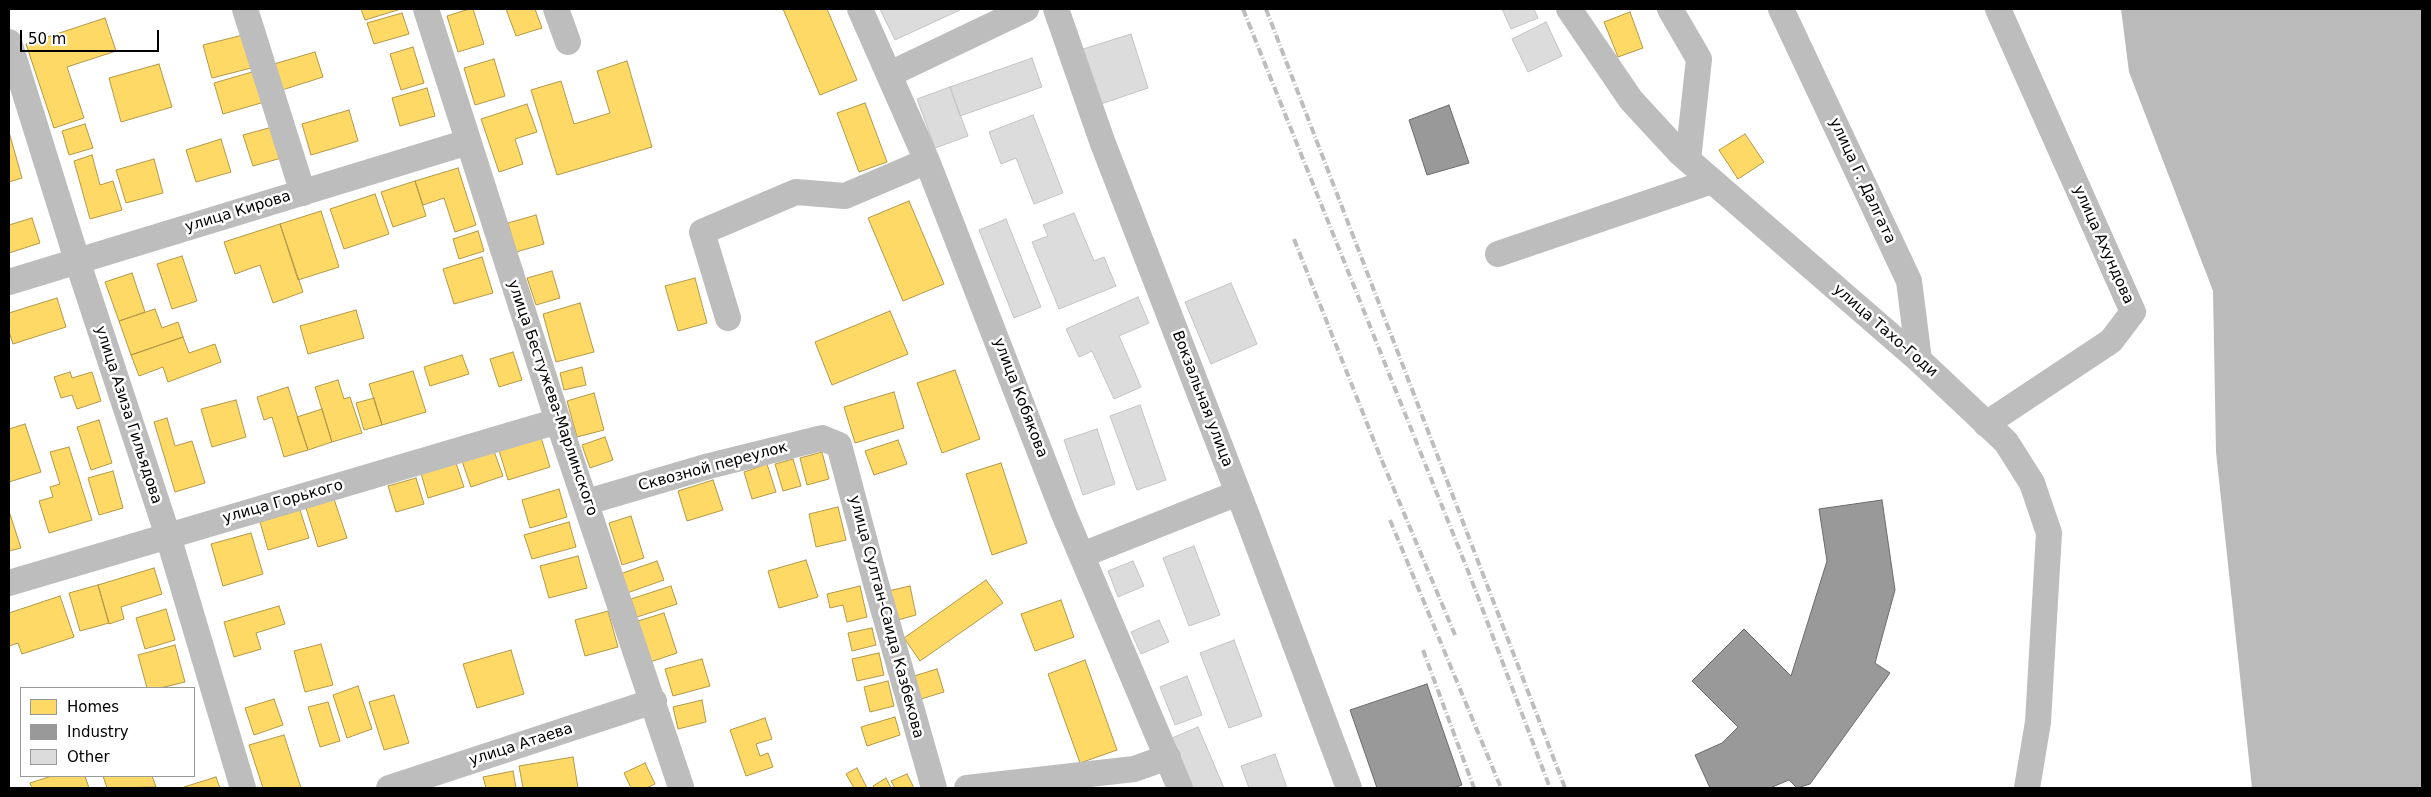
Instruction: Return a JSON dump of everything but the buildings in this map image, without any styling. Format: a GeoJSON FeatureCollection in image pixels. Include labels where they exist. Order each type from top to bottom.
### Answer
{"type":"FeatureCollection","features":[{"type":"Feature","properties":{"kind":"street"},"geometry":{"type":"LineString","coordinates":[[246,9],[302,193]]}},
{"type":"Feature","properties":{"kind":"street","name":"улица Бестужева-Марлинского"},"geometry":{"type":"LineString","coordinates":[[426,9],[558,421],[654,701],[681,787]]}},
{"type":"Feature","properties":{"kind":"street"},"geometry":{"type":"LineString","coordinates":[[556,9],[568,42]]}},
{"type":"Feature","properties":{"kind":"street","name":"улица Кобякова"},"geometry":{"type":"LineString","coordinates":[[860,9],[927,161],[1082,555],[1180,788]]}},
{"type":"Feature","properties":{"kind":"street"},"geometry":{"type":"LineString","coordinates":[[890,74],[1026,9]]}},
{"type":"Feature","properties":{"kind":"street","name":"Вокзальная улица"},"geometry":{"type":"LineString","coordinates":[[1056,9],[1102,141],[1238,493],[1348,788]]}},
{"type":"Feature","properties":{"kind":"street","name":"улица Тахо-Годи"},"geometry":{"type":"LineString","coordinates":[[1569,9],[1631,100],[1688,160],[1919,360],[2006,442],[2032,483],[2049,533],[2038,722],[2027,788]]}},
{"type":"Feature","properties":{"kind":"street"},"geometry":{"type":"LineString","coordinates":[[1670,9],[1699,59],[1688,160]]}},
{"type":"Feature","properties":{"kind":"street","name":"улица Г. Далгата"},"geometry":{"type":"LineString","coordinates":[[1781,9],[1909,281],[1919,360]]}},
{"type":"Feature","properties":{"kind":"street","name":"улица Ахундова"},"geometry":{"type":"LineString","coordinates":[[1986,424],[2111,341],[2133,312],[1998,9]]}},
{"type":"Feature","properties":{"kind":"street","name":"улица Азиза Гильядова"},"geometry":{"type":"LineString","coordinates":[[9,42],[77,260],[168,536],[243,788]]}},
{"type":"Feature","properties":{"kind":"street","name":"улица Кирова"},"geometry":{"type":"LineString","coordinates":[[9,282],[468,142]]}},
{"type":"Feature","properties":{"kind":"street"},"geometry":{"type":"LineString","coordinates":[[728,318],[702,232],[796,192],[845,196],[927,161]]}},
{"type":"Feature","properties":{"kind":"street"},"geometry":{"type":"LineString","coordinates":[[1498,254],[1712,181]]}},
{"type":"Feature","properties":{"kind":"street","name":"улица Горького"},"geometry":{"type":"LineString","coordinates":[[9,583],[558,421]]}},
{"type":"Feature","properties":{"kind":"street","name":"Сквозной переулок"},"geometry":{"type":"LineString","coordinates":[[587,502],[709,466],[822,438],[839,445]]}},
{"type":"Feature","properties":{"kind":"street","name":"улица Султан-Саида Казбекова"},"geometry":{"type":"LineString","coordinates":[[839,445],[874,580],[934,788]]}},
{"type":"Feature","properties":{"kind":"street"},"geometry":{"type":"LineString","coordinates":[[1082,555],[1238,493]]}},
{"type":"Feature","properties":{"kind":"street","name":"улица Атаева"},"geometry":{"type":"LineString","coordinates":[[389,788],[654,701]]}},
{"type":"Feature","properties":{"kind":"street"},"geometry":{"type":"LineString","coordinates":[[967,788],[1134,769],[1168,757]]}},
{"type":"Feature","properties":{"kind":"shaded area"},"geometry":{"type":"Polygon","coordinates":[[[2121,9],[2422,9],[2422,788],[2252,788],[2216,452],[2213,291],[2129,72],[2121,9]]]}},
{"type":"Feature","properties":{"kind":"railway"},"geometry":{"type":"LineString","coordinates":[[1243,9],[1470,576],[1550,788]]}},
{"type":"Feature","properties":{"kind":"railway"},"geometry":{"type":"LineString","coordinates":[[1266,9],[1565,788]]}},
{"type":"Feature","properties":{"kind":"railway"},"geometry":{"type":"LineString","coordinates":[[1294,239],[1380,456],[1455,635]]}},
{"type":"Feature","properties":{"kind":"railway"},"geometry":{"type":"LineString","coordinates":[[1390,520],[1501,788]]}},
{"type":"Feature","properties":{"kind":"railway"},"geometry":{"type":"LineString","coordinates":[[1423,650],[1474,788]]}}]}
